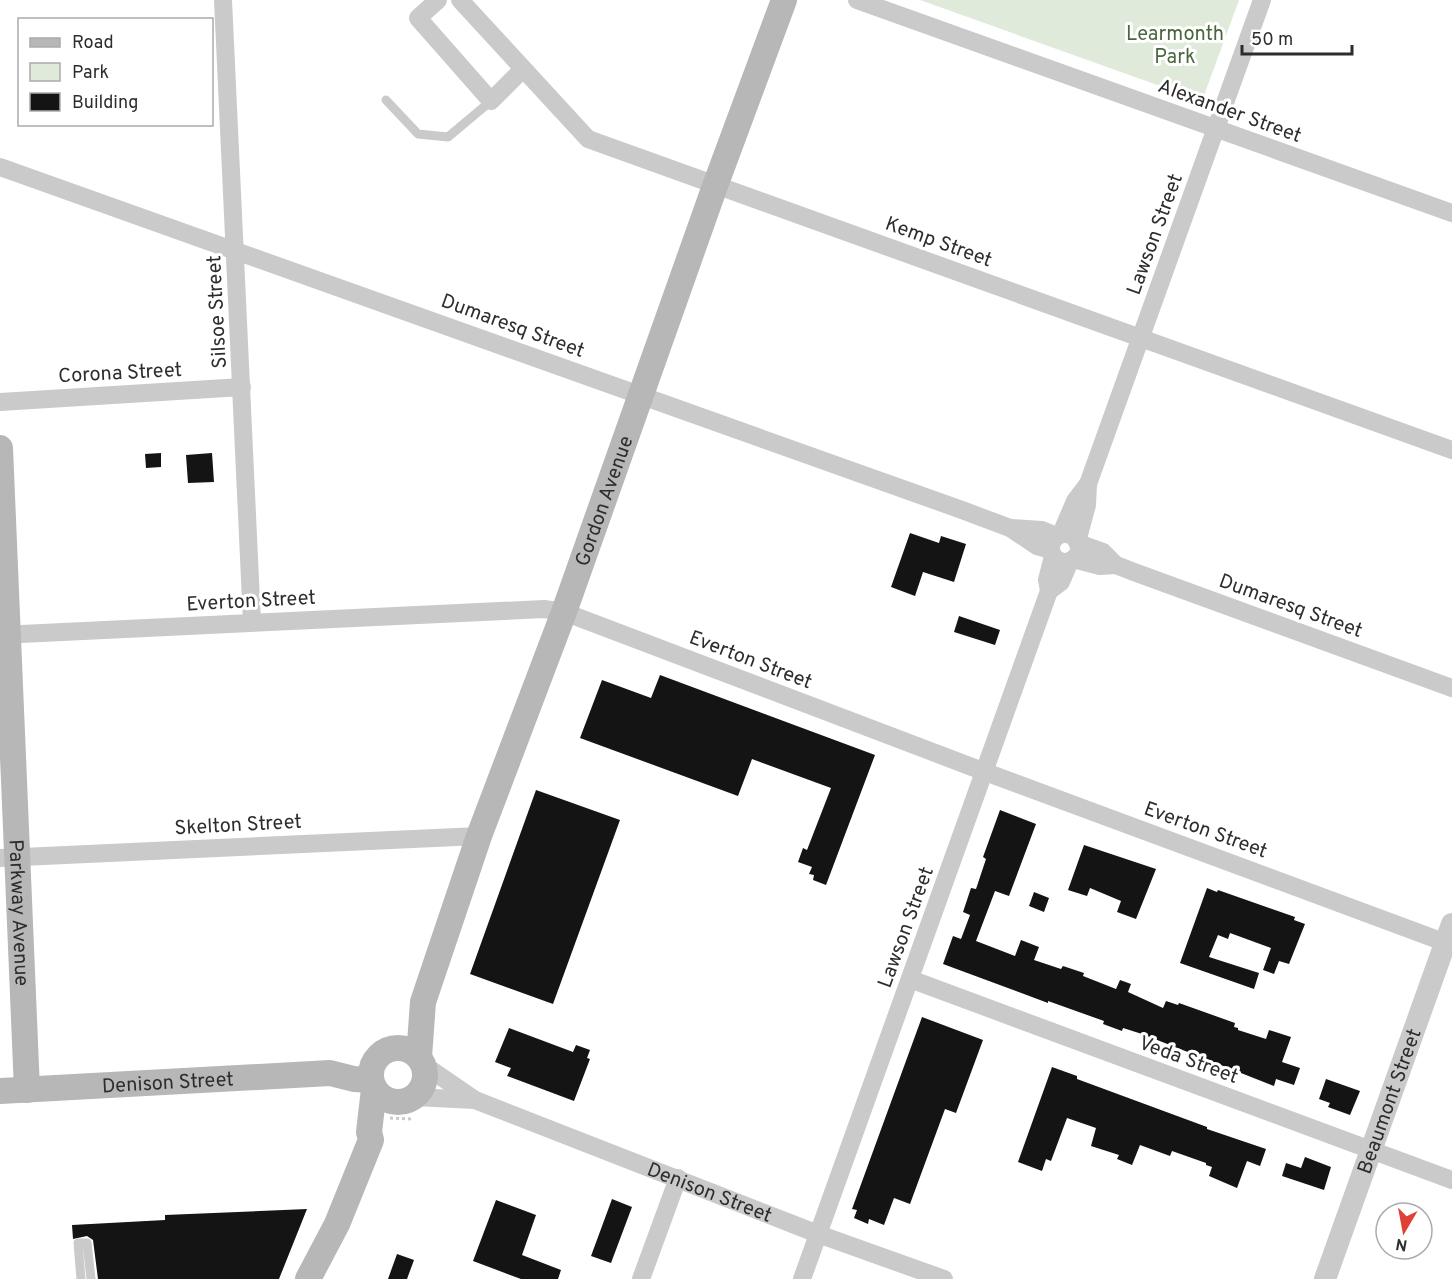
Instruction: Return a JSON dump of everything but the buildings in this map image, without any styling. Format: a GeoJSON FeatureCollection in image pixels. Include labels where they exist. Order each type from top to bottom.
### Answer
{"type":"FeatureCollection","features":[{"type":"Feature","properties":{"kind":"main road","name":"Gordon Avenue"},"geometry":{"type":"LineString","coordinates":[[421,1061],[423,1002],[479,836],[564,612],[715,186],[784,0]]}},
{"type":"Feature","properties":{"kind":"main road","name":"Parkway Avenue"},"geometry":{"type":"LineString","coordinates":[[0,448],[9,857],[27,1090]]}},
{"type":"Feature","properties":{"kind":"main road","name":"Gordon Avenue"},"geometry":{"type":"LineString","coordinates":[[308,1279],[337,1224],[371,1140],[369,1132],[379,1069],[406,1023],[423,1002]]}},
{"type":"Feature","properties":{"kind":"main road"},"geometry":{"type":"LineString","coordinates":[[408,1050],[421,1061],[425,1080],[421,1090],[405,1100],[384,1098],[379,1069],[408,1050]]}},
{"type":"Feature","properties":{"kind":"main road","name":"Denison Street"},"geometry":{"type":"LineString","coordinates":[[0,1091],[334,1073],[354,1079],[379,1069]]}},
{"type":"Feature","properties":{"kind":"main road","name":"Gordon Avenue"},"geometry":{"type":"LineString","coordinates":[[371,1140],[381,1134],[405,1100]]}},
{"type":"Feature","properties":{"kind":"main road","name":"Gordon Avenue"},"geometry":{"type":"LineString","coordinates":[[327,1279],[337,1224]]}},
{"type":"Feature","properties":{"kind":"street","name":"Silsoe Street"},"geometry":{"type":"LineString","coordinates":[[223,0],[252,622]]}},
{"type":"Feature","properties":{"kind":"street"},"geometry":{"type":"LineString","coordinates":[[438,0],[418,18],[491,100],[522,70]]}},
{"type":"Feature","properties":{"kind":"street","name":"Kemp Street"},"geometry":{"type":"LineString","coordinates":[[460,0],[522,70],[588,139],[1452,450]]}},
{"type":"Feature","properties":{"kind":"street","name":"Alexander Street"},"geometry":{"type":"LineString","coordinates":[[857,0],[1452,213]]}},
{"type":"Feature","properties":{"kind":"street","name":"Lawson Street"},"geometry":{"type":"LineString","coordinates":[[802,1279],[1049,591],[1061,582],[1065,548],[1087,505],[1089,484],[1262,0]]}},
{"type":"Feature","properties":{"kind":"street","name":"Dumaresq Street"},"geometry":{"type":"LineString","coordinates":[[0,167],[504,344],[1010,528],[1036,546],[1065,548],[1100,566],[1116,565],[1452,688]]}},
{"type":"Feature","properties":{"kind":"street","name":"Corona Street"},"geometry":{"type":"LineString","coordinates":[[0,402],[242,387]]}},
{"type":"Feature","properties":{"kind":"street","name":"Everton Street"},"geometry":{"type":"LineString","coordinates":[[4,635],[544,609],[564,612],[985,771],[1450,937]]}},
{"type":"Feature","properties":{"kind":"street","name":"Skelton Street"},"geometry":{"type":"LineString","coordinates":[[9,857],[479,836]]}},
{"type":"Feature","properties":{"kind":"street","name":"Beaumont Street"},"geometry":{"type":"LineString","coordinates":[[1325,1279],[1370,1150],[1450,937]]}},
{"type":"Feature","properties":{"kind":"street","name":"Veda Street"},"geometry":{"type":"LineString","coordinates":[[910,979],[1452,1180]]}},
{"type":"Feature","properties":{"kind":"street","name":"Denison Street"},"geometry":{"type":"LineString","coordinates":[[421,1061],[475,1100],[818,1234],[940,1278]]}},
{"type":"Feature","properties":{"kind":"street","name":"Denison Street"},"geometry":{"type":"LineString","coordinates":[[405,1100],[475,1100]]}},
{"type":"Feature","properties":{"kind":"street"},"geometry":{"type":"LineString","coordinates":[[641,1279],[678,1178]]}},
{"type":"Feature","properties":{"kind":"lane"},"geometry":{"type":"LineString","coordinates":[[386,100],[418,134],[448,137],[491,100]]}},
{"type":"Feature","properties":{"kind":"lane"},"geometry":{"type":"LineString","coordinates":[[81,1279],[78,1243],[87,1243],[91,1279]]}},
{"type":"Feature","properties":{"kind":"green space","name":"Learmonth Park"},"geometry":{"type":"Polygon","coordinates":[[[920,0],[1239,0],[1202,101],[920,0]]]}}]}
